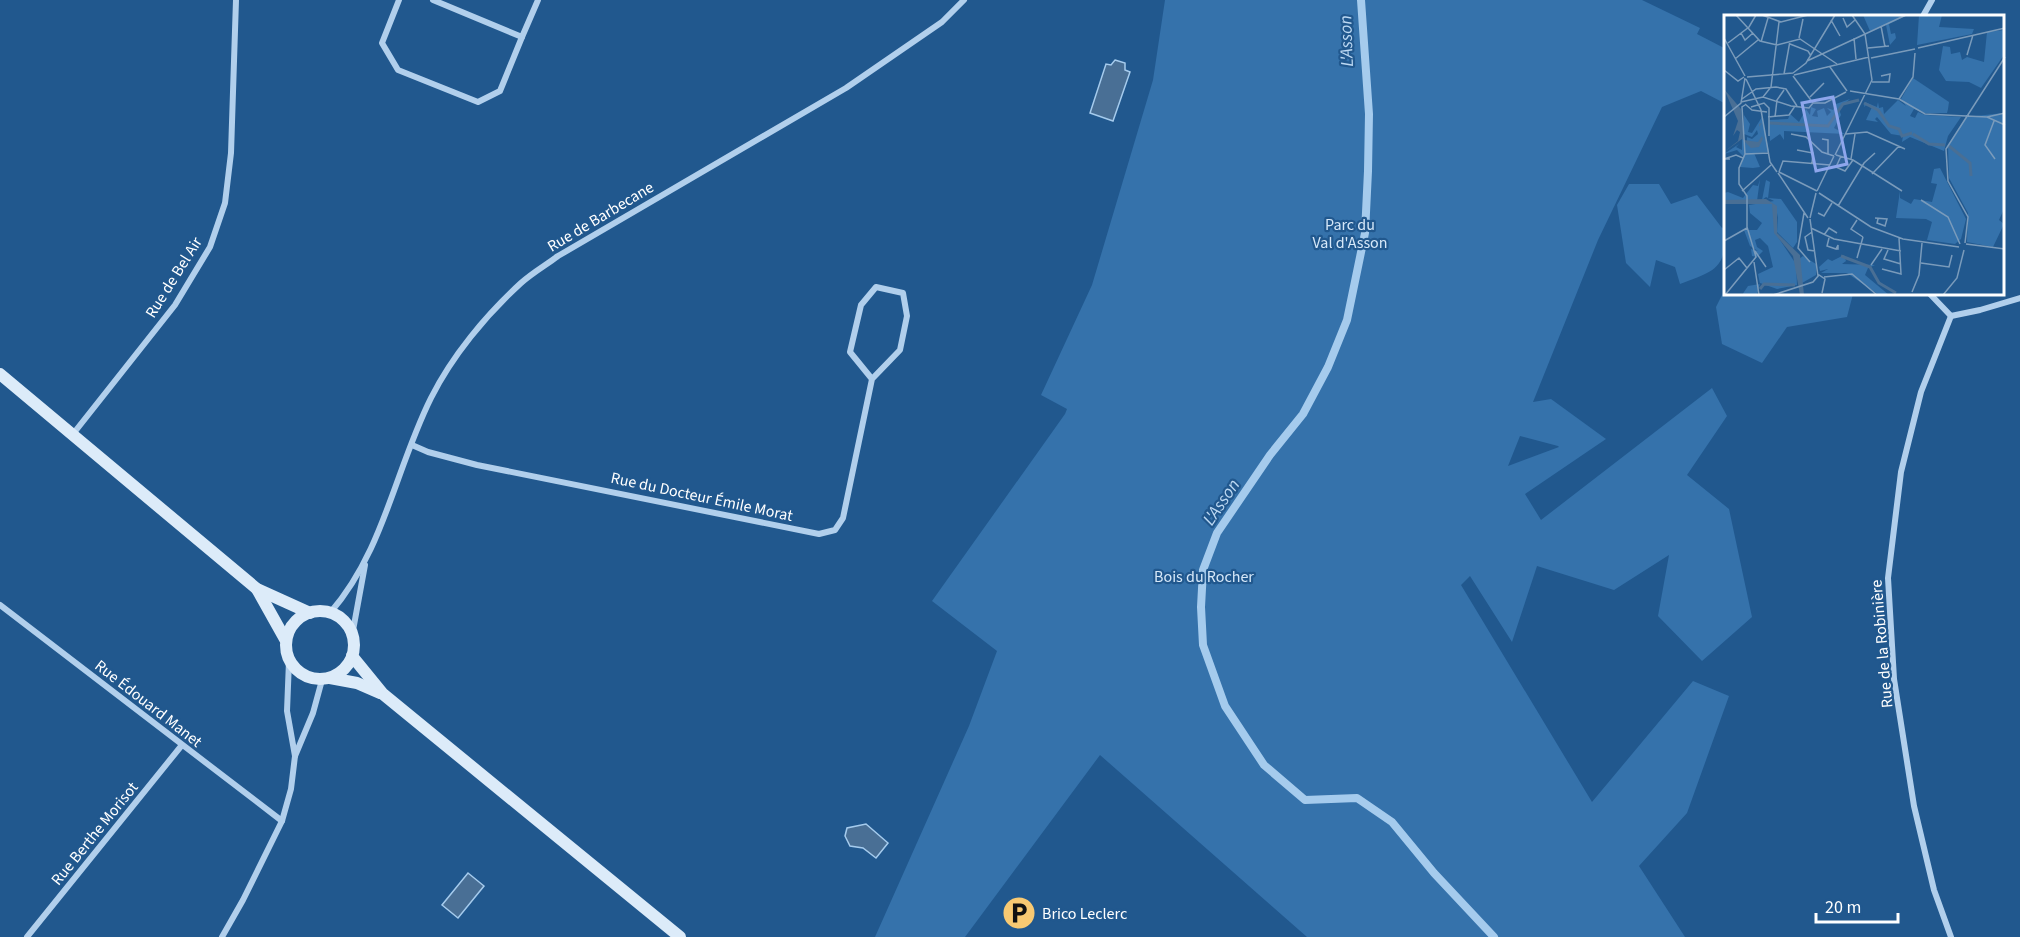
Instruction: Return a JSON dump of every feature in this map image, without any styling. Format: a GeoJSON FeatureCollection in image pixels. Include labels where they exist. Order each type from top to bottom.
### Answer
{"type":"FeatureCollection","features":[{"type":"Feature","properties":{"kind":"main road"},"geometry":{"type":"LineString","coordinates":[[0,374],[257,590],[310,612]]}},
{"type":"Feature","properties":{"kind":"main road"},"geometry":{"type":"LineString","coordinates":[[257,590],[285,639]]}},
{"type":"Feature","properties":{"kind":"main road"},"geometry":{"type":"LineString","coordinates":[[326,679],[343,670],[352,656],[354,650],[352,636],[343,620],[324,611],[310,612],[293,622],[285,639],[289,661],[297,671],[307,678],[357,683],[383,694]]}},
{"type":"Feature","properties":{"kind":"main road"},"geometry":{"type":"LineString","coordinates":[[352,656],[383,694],[680,937]]}},
{"type":"Feature","properties":{"kind":"street","name":"Rue de Bel Air"},"geometry":{"type":"LineString","coordinates":[[73,434],[175,305],[210,247],[225,204],[231,153],[236,0]]}},
{"type":"Feature","properties":{"kind":"street"},"geometry":{"type":"LineString","coordinates":[[399,0],[382,43],[398,70],[478,102],[500,91],[538,0]]}},
{"type":"Feature","properties":{"kind":"street"},"geometry":{"type":"LineString","coordinates":[[433,0],[522,37]]}},
{"type":"Feature","properties":{"kind":"street","name":"Rue de Barbecane"},"geometry":{"type":"LineString","coordinates":[[330,613],[347,592],[366,561],[431,398],[454,360],[485,321],[522,283],[558,256],[846,88],[942,22],[964,0]]}},
{"type":"Feature","properties":{"kind":"street"},"geometry":{"type":"LineString","coordinates":[[1924,15],[1932,0]]}},
{"type":"Feature","properties":{"kind":"street"},"geometry":{"type":"LineString","coordinates":[[876,287],[903,293],[907,316],[900,350],[872,379],[850,352],[861,304],[876,287]]}},
{"type":"Feature","properties":{"kind":"street"},"geometry":{"type":"LineString","coordinates":[[1932,296],[1951,316],[2020,298]]}},
{"type":"Feature","properties":{"kind":"street","name":"Rue de la Robinière"},"geometry":{"type":"LineString","coordinates":[[1951,316],[1921,392],[1901,472],[1888,578],[1894,679],[1914,806],[1934,890],[1951,937]]}},
{"type":"Feature","properties":{"kind":"street","name":"Rue du Docteur Émile Morat"},"geometry":{"type":"LineString","coordinates":[[412,445],[428,452],[477,465],[819,534],[836,530],[843,518],[872,379]]}},
{"type":"Feature","properties":{"kind":"street","name":"Rue de Barbecane"},"geometry":{"type":"LineString","coordinates":[[352,636],[366,561]]}},
{"type":"Feature","properties":{"kind":"street","name":"Rue Édouard Manet"},"geometry":{"type":"LineString","coordinates":[[0,605],[282,821]]}},
{"type":"Feature","properties":{"kind":"street"},"geometry":{"type":"LineString","coordinates":[[289,661],[287,711],[295,756]]}},
{"type":"Feature","properties":{"kind":"street"},"geometry":{"type":"LineString","coordinates":[[222,937],[282,821],[291,789],[295,756],[326,679]]}},
{"type":"Feature","properties":{"kind":"street","name":"Rue Berthe Morisot"},"geometry":{"type":"LineString","coordinates":[[27,937],[182,745]]}},
{"type":"Feature","properties":{"kind":"green space","name":"Bois du Rocher"},"geometry":{"type":"Polygon","coordinates":[[[1165,0],[1642,0],[1700,28],[1697,34],[1724,48],[1724,103],[1701,91],[1662,107],[1598,240],[1533,402],[1551,399],[1606,439],[1525,494],[1541,520],[1712,388],[1727,416],[1687,475],[1729,509],[1752,617],[1702,661],[1658,616],[1669,555],[1614,590],[1537,566],[1512,642],[1470,576],[1461,585],[1592,802],[1693,681],[1729,696],[1687,813],[1639,866],[1685,937],[1307,937],[1100,755],[965,937],[875,937],[969,726],[997,651],[932,601],[1065,414],[1067,409],[1041,395],[1092,285],[1153,80],[1165,0]],[[1520,436],[1508,466],[1559,447],[1520,436]]]}},
{"type":"Feature","properties":{"kind":"green space"},"geometry":{"type":"Polygon","coordinates":[[[1629,184],[1659,184],[1671,204],[1697,195],[1722,228],[1724,227],[1724,251],[1721,260],[1711,271],[1680,284],[1675,267],[1656,260],[1650,287],[1626,263],[1617,205],[1629,184]]]}},
{"type":"Feature","properties":{"kind":"green space"},"geometry":{"type":"Polygon","coordinates":[[[1724,291],[1724,296],[1852,296],[1847,317],[1787,327],[1762,363],[1722,344],[1716,307],[1724,291]]]}},
{"type":"Feature","properties":{"kind":"shaded area"},"geometry":{"type":"Polygon","coordinates":[[[1115,60],[1125,63],[1125,70],[1130,72],[1113,121],[1090,113],[1106,64],[1111,65],[1115,60]]]}},
{"type":"Feature","properties":{"kind":"shaded area"},"geometry":{"type":"Polygon","coordinates":[[[866,824],[888,843],[876,858],[863,848],[850,846],[845,836],[847,828],[866,824]]]}},
{"type":"Feature","properties":{"kind":"shaded area"},"geometry":{"type":"Polygon","coordinates":[[[468,873],[484,886],[458,918],[442,905],[468,873]]]}},
{"type":"Feature","properties":{"kind":"waterway","name":"L'Asson"},"geometry":{"type":"LineString","coordinates":[[1361,0],[1369,114],[1368,171],[1365,233],[1347,320],[1328,367],[1303,414],[1270,455],[1217,533],[1203,570],[1201,607],[1203,645],[1225,706],[1264,765],[1305,800],[1357,798],[1392,822],[1434,873],[1494,937]]}},
{"type":"Feature","properties":{"kind":"place","name":"Brico Leclerc"},"geometry":{"type":"Point","coordinates":[1019,913]}},
{"type":"Feature","properties":{"kind":"park label","name":"Parc du Val d'Asson"},"geometry":{"type":"Point","coordinates":[1350,233]}}]}
